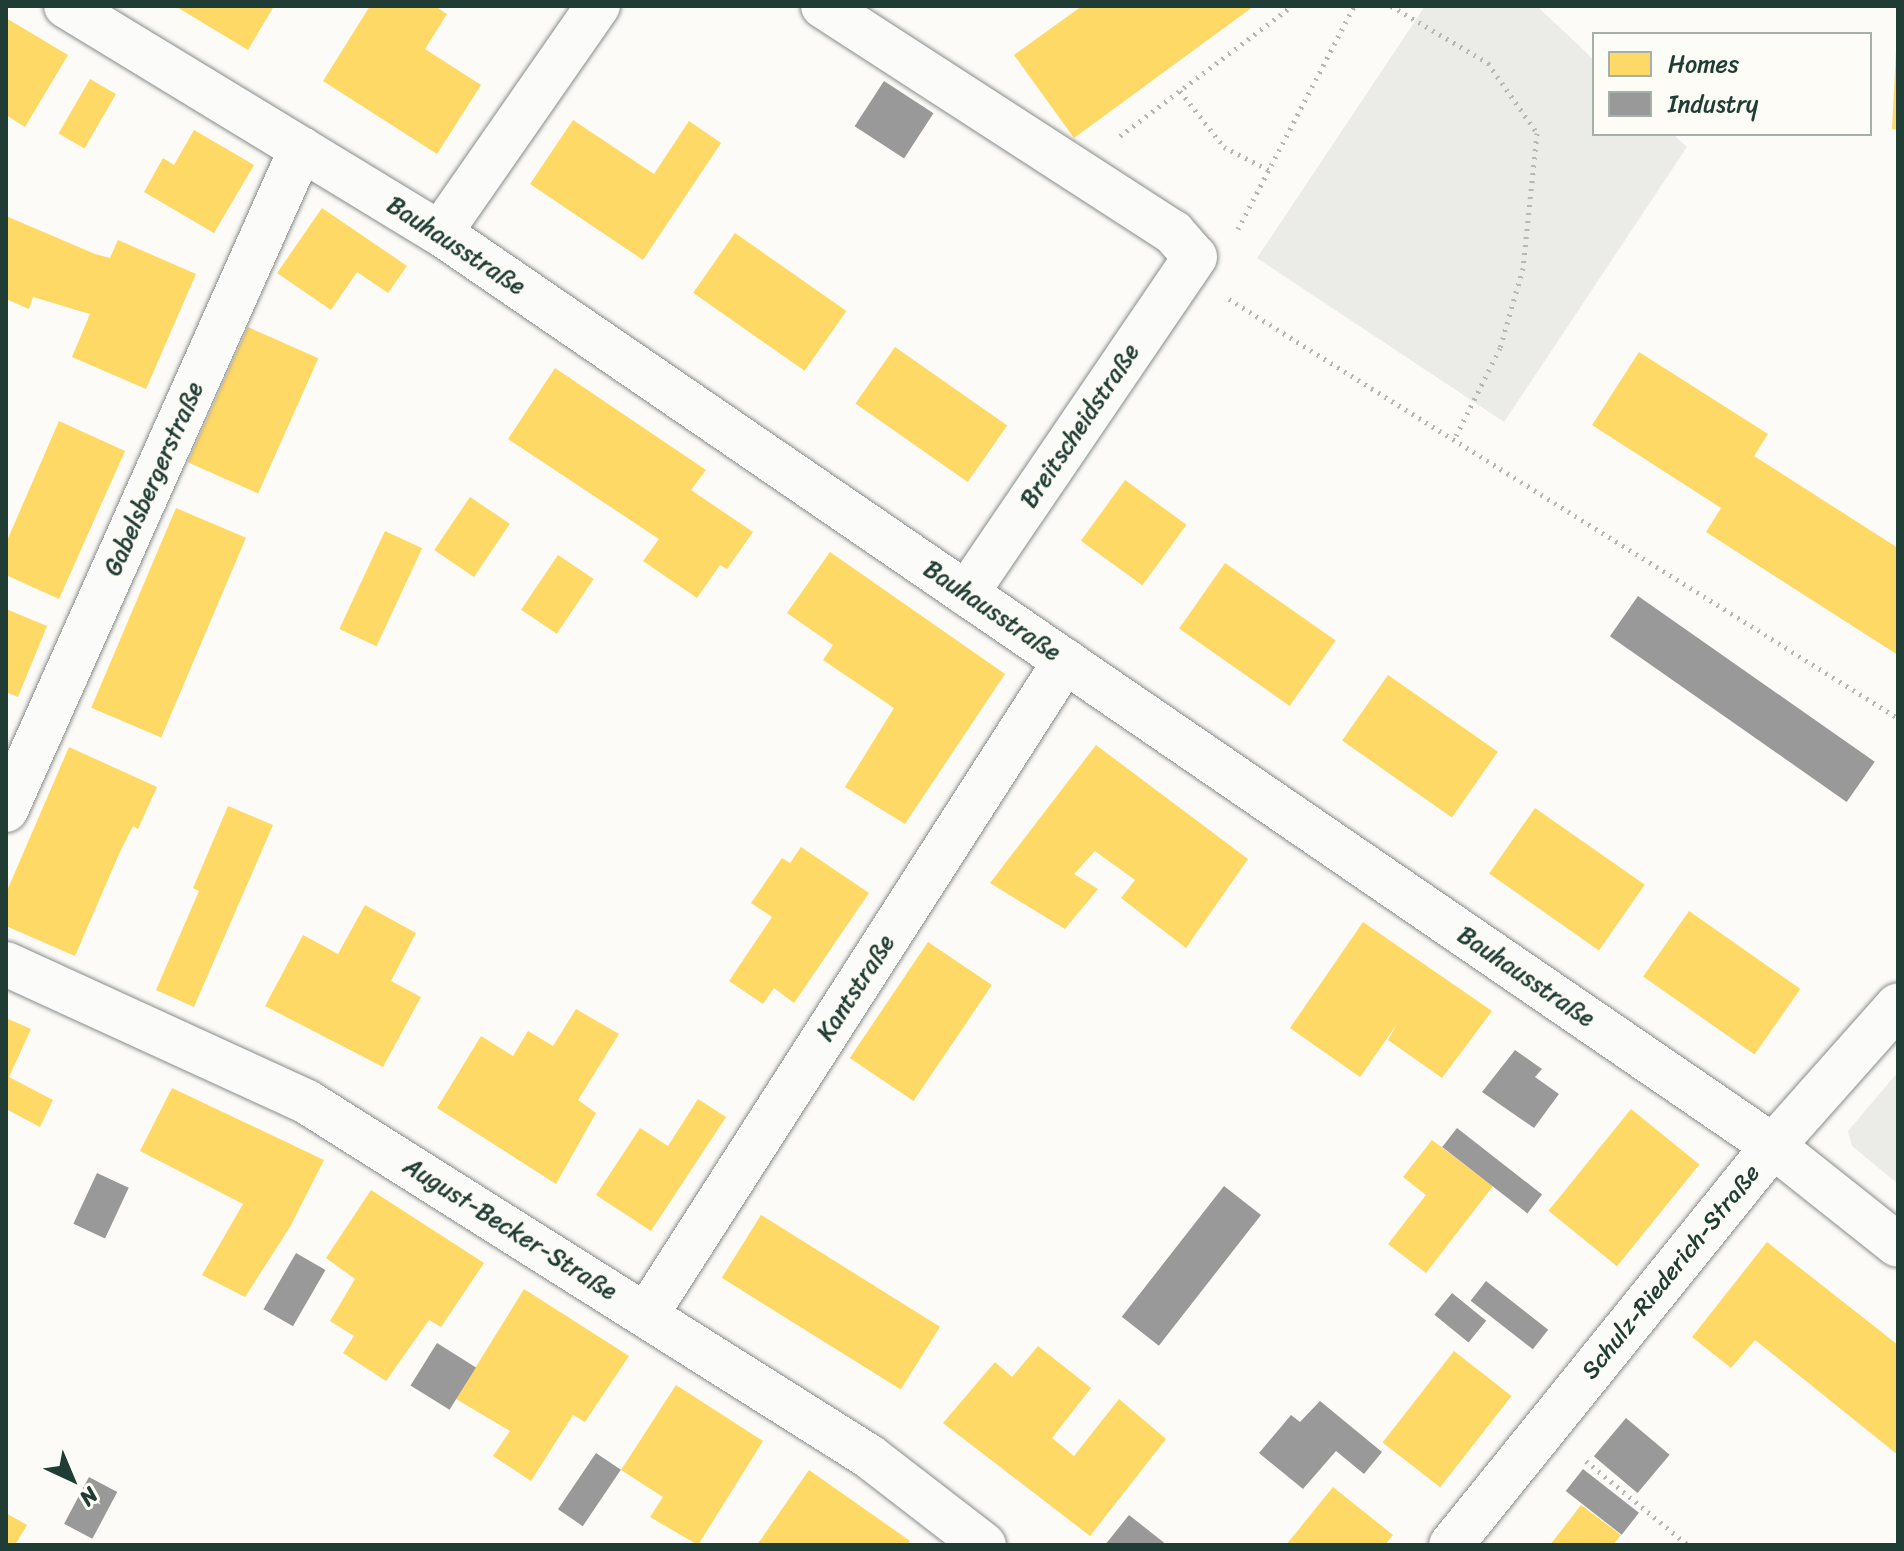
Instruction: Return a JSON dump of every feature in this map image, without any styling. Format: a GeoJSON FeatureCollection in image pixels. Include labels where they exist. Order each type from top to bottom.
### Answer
{"type":"FeatureCollection","features":[{"type":"Feature","properties":{"kind":"street","name":"Bauhausstraße"},"geometry":{"type":"LineString","coordinates":[[66,6],[440,233],[1773,1146],[1898,1245]]}},
{"type":"Feature","properties":{"kind":"street"},"geometry":{"type":"LineString","coordinates":[[440,233],[598,6]]}},
{"type":"Feature","properties":{"kind":"street"},"geometry":{"type":"LineString","coordinates":[[823,6],[1074,171],[1173,232],[1195,257]]}},
{"type":"Feature","properties":{"kind":"street","name":"Gabelsbergerstraße"},"geometry":{"type":"LineString","coordinates":[[6,810],[301,149]]}},
{"type":"Feature","properties":{"kind":"street","name":"Breitscheidstraße"},"geometry":{"type":"LineString","coordinates":[[966,594],[1195,257]]}},
{"type":"Feature","properties":{"kind":"street","name":"Kantstraße"},"geometry":{"type":"LineString","coordinates":[[646,1315],[1065,661]]}},
{"type":"Feature","properties":{"kind":"street","name":"August-Becker-Straße"},"geometry":{"type":"LineString","coordinates":[[6,964],[307,1102],[870,1457],[984,1545]]}},
{"type":"Feature","properties":{"kind":"street","name":"Schulz-Riederich-Straße"},"geometry":{"type":"LineString","coordinates":[[1451,1545],[1773,1146],[1898,1005]]}},
{"type":"Feature","properties":{"kind":"path"},"geometry":{"type":"LineString","coordinates":[[1074,171],[1292,6]]}},
{"type":"Feature","properties":{"kind":"path"},"geometry":{"type":"LineString","coordinates":[[1354,6],[1230,244],[1195,257],[1220,293],[1898,718]]}},
{"type":"Feature","properties":{"kind":"path"},"geometry":{"type":"LineString","coordinates":[[1391,6],[1488,63],[1537,133],[1523,268],[1500,348],[1454,440]]}},
{"type":"Feature","properties":{"kind":"path"},"geometry":{"type":"LineString","coordinates":[[1180,91],[1224,147],[1269,170]]}},
{"type":"Feature","properties":{"kind":"path"},"geometry":{"type":"LineString","coordinates":[[1545,1428],[1688,1545]]}},
{"type":"Feature","properties":{"kind":"shaded area"},"geometry":{"type":"Polygon","coordinates":[[[1425,6],[1537,6],[1592,58],[1592,136],[1675,136],[1687,147],[1504,422],[1257,258],[1425,6]]]}},
{"type":"Feature","properties":{"kind":"shaded area"},"geometry":{"type":"Polygon","coordinates":[[[1898,1072],[1898,1184],[1852,1146],[1848,1131],[1898,1072]]]}},
{"type":"Feature","properties":{"kind":"building: Homes"},"geometry":{"type":"Polygon","coordinates":[[[175,6],[274,6],[248,50],[175,6]]]}},
{"type":"Feature","properties":{"kind":"building: Homes"},"geometry":{"type":"Polygon","coordinates":[[[370,6],[435,6],[447,14],[425,49],[481,85],[437,154],[323,81],[370,6]]]}},
{"type":"Feature","properties":{"kind":"building: Homes"},"geometry":{"type":"Polygon","coordinates":[[[1082,6],[1254,6],[1074,138],[1014,55],[1082,6]]]}},
{"type":"Feature","properties":{"kind":"building: Homes"},"geometry":{"type":"Polygon","coordinates":[[[6,18],[68,55],[25,127],[6,115],[6,18]]]}},
{"type":"Feature","properties":{"kind":"building: Homes"},"geometry":{"type":"Polygon","coordinates":[[[1898,51],[1898,130],[1892,129],[1898,51]]]}},
{"type":"Feature","properties":{"kind":"building: Homes"},"geometry":{"type":"Polygon","coordinates":[[[90,79],[116,94],[84,149],[59,134],[90,79]]]}},
{"type":"Feature","properties":{"kind":"building: Homes"},"geometry":{"type":"Polygon","coordinates":[[[573,120],[654,174],[689,121],[721,143],[643,260],[530,184],[573,120]]]}},
{"type":"Feature","properties":{"kind":"building: Homes"},"geometry":{"type":"Polygon","coordinates":[[[194,130],[254,165],[214,233],[144,192],[163,158],[174,165],[194,130]]]}},
{"type":"Feature","properties":{"kind":"building: Homes"},"geometry":{"type":"Polygon","coordinates":[[[322,208],[407,266],[388,293],[357,272],[331,310],[277,273],[322,208]]]}},
{"type":"Feature","properties":{"kind":"building: Homes"},"geometry":{"type":"Polygon","coordinates":[[[6,216],[95,254],[110,258],[118,240],[196,274],[146,389],[72,357],[90,314],[33,297],[29,309],[6,299],[6,216]]]}},
{"type":"Feature","properties":{"kind":"building: Homes"},"geometry":{"type":"Polygon","coordinates":[[[735,233],[846,311],[805,371],[693,293],[735,233]]]}},
{"type":"Feature","properties":{"kind":"building: Homes"},"geometry":{"type":"Polygon","coordinates":[[[248,327],[318,358],[258,494],[188,462],[248,327]]]}},
{"type":"Feature","properties":{"kind":"building: Homes"},"geometry":{"type":"Polygon","coordinates":[[[895,347],[1007,426],[968,482],[855,404],[895,347]]]}},
{"type":"Feature","properties":{"kind":"building: Homes"},"geometry":{"type":"Polygon","coordinates":[[[1639,352],[1768,434],[1754,456],[1898,548],[1898,655],[1706,532],[1721,508],[1592,425],[1639,352]]]}},
{"type":"Feature","properties":{"kind":"building: Homes"},"geometry":{"type":"Polygon","coordinates":[[[555,368],[706,470],[691,490],[753,532],[727,569],[720,565],[697,598],[643,561],[659,539],[508,439],[555,368]]]}},
{"type":"Feature","properties":{"kind":"building: Homes"},"geometry":{"type":"Polygon","coordinates":[[[59,421],[125,451],[59,599],[6,575],[6,543],[59,421]]]}},
{"type":"Feature","properties":{"kind":"building: Homes"},"geometry":{"type":"Polygon","coordinates":[[[1125,480],[1186,525],[1142,585],[1081,541],[1125,480]]]}},
{"type":"Feature","properties":{"kind":"building: Homes"},"geometry":{"type":"Polygon","coordinates":[[[470,497],[510,524],[474,577],[434,550],[470,497]]]}},
{"type":"Feature","properties":{"kind":"building: Homes"},"geometry":{"type":"Polygon","coordinates":[[[176,508],[246,538],[161,737],[91,708],[176,508]]]}},
{"type":"Feature","properties":{"kind":"building: Homes"},"geometry":{"type":"Polygon","coordinates":[[[385,531],[422,548],[377,646],[339,629],[385,531]]]}},
{"type":"Feature","properties":{"kind":"building: Homes"},"geometry":{"type":"Polygon","coordinates":[[[830,552],[1005,674],[905,824],[845,787],[894,708],[823,660],[833,645],[787,613],[830,552]]]}},
{"type":"Feature","properties":{"kind":"building: Homes"},"geometry":{"type":"Polygon","coordinates":[[[558,555],[594,579],[557,634],[521,610],[558,555]]]}},
{"type":"Feature","properties":{"kind":"building: Homes"},"geometry":{"type":"Polygon","coordinates":[[[1225,563],[1336,640],[1290,706],[1179,629],[1225,563]]]}},
{"type":"Feature","properties":{"kind":"building: Homes"},"geometry":{"type":"Polygon","coordinates":[[[6,609],[47,626],[18,697],[6,692],[6,609]]]}},
{"type":"Feature","properties":{"kind":"building: Homes"},"geometry":{"type":"Polygon","coordinates":[[[1388,675],[1498,752],[1452,817],[1342,741],[1388,675]]]}},
{"type":"Feature","properties":{"kind":"building: Homes"},"geometry":{"type":"Polygon","coordinates":[[[1096,745],[1248,859],[1186,948],[1121,898],[1135,880],[1095,851],[1074,874],[1098,889],[1065,929],[990,883],[1096,745]]]}},
{"type":"Feature","properties":{"kind":"building: Homes"},"geometry":{"type":"Polygon","coordinates":[[[69,747],[157,787],[138,829],[133,826],[119,854],[75,956],[6,926],[6,893],[69,747]]]}},
{"type":"Feature","properties":{"kind":"building: Homes"},"geometry":{"type":"Polygon","coordinates":[[[228,806],[273,825],[194,1007],[156,990],[199,891],[193,888],[228,806]]]}},
{"type":"Feature","properties":{"kind":"building: Homes"},"geometry":{"type":"Polygon","coordinates":[[[1535,808],[1645,885],[1599,950],[1489,874],[1535,808]]]}},
{"type":"Feature","properties":{"kind":"building: Homes"},"geometry":{"type":"Polygon","coordinates":[[[801,847],[869,893],[794,1003],[774,988],[763,1004],[729,981],[772,917],[751,903],[782,858],[790,863],[801,847]]]}},
{"type":"Feature","properties":{"kind":"building: Homes"},"geometry":{"type":"Polygon","coordinates":[[[365,905],[416,933],[391,981],[421,997],[383,1067],[265,1006],[303,935],[338,954],[365,905]]]}},
{"type":"Feature","properties":{"kind":"building: Homes"},"geometry":{"type":"Polygon","coordinates":[[[1689,911],[1800,989],[1755,1055],[1643,977],[1689,911]]]}},
{"type":"Feature","properties":{"kind":"building: Homes"},"geometry":{"type":"Polygon","coordinates":[[[1363,922],[1492,1011],[1442,1078],[1388,1040],[1397,1024],[1360,1077],[1290,1028],[1363,922]]]}},
{"type":"Feature","properties":{"kind":"building: Homes"},"geometry":{"type":"Polygon","coordinates":[[[928,942],[992,985],[914,1101],[850,1058],[928,942]]]}},
{"type":"Feature","properties":{"kind":"building: Homes"},"geometry":{"type":"Polygon","coordinates":[[[576,1009],[619,1034],[578,1100],[596,1113],[556,1184],[437,1108],[481,1036],[513,1056],[528,1031],[553,1046],[576,1009]]]}},
{"type":"Feature","properties":{"kind":"building: Homes"},"geometry":{"type":"Polygon","coordinates":[[[6,1018],[31,1029],[9,1077],[53,1100],[40,1127],[6,1109],[6,1018]]]}},
{"type":"Feature","properties":{"kind":"building: Homes"},"geometry":{"type":"Polygon","coordinates":[[[172,1088],[324,1160],[290,1227],[245,1297],[202,1275],[243,1204],[140,1151],[172,1088]]]}},
{"type":"Feature","properties":{"kind":"building: Homes"},"geometry":{"type":"Polygon","coordinates":[[[698,1099],[726,1117],[651,1231],[596,1195],[640,1128],[668,1146],[698,1099]]]}},
{"type":"Feature","properties":{"kind":"building: Homes"},"geometry":{"type":"Polygon","coordinates":[[[1631,1109],[1699,1164],[1617,1266],[1549,1211],[1631,1109]]]}},
{"type":"Feature","properties":{"kind":"building: Homes"},"geometry":{"type":"Polygon","coordinates":[[[1432,1140],[1493,1186],[1426,1273],[1388,1244],[1426,1195],[1403,1177],[1432,1140]]]}},
{"type":"Feature","properties":{"kind":"building: Homes"},"geometry":{"type":"Polygon","coordinates":[[[371,1190],[484,1263],[441,1327],[429,1320],[386,1381],[343,1353],[354,1336],[330,1321],[355,1279],[326,1258],[371,1190]]]}},
{"type":"Feature","properties":{"kind":"building: Homes"},"geometry":{"type":"Polygon","coordinates":[[[761,1215],[940,1327],[901,1390],[722,1278],[761,1215]]]}},
{"type":"Feature","properties":{"kind":"building: Homes"},"geometry":{"type":"Polygon","coordinates":[[[1767,1242],[1898,1345],[1898,1455],[1755,1340],[1731,1368],[1692,1337],[1767,1242]]]}},
{"type":"Feature","properties":{"kind":"building: Homes"},"geometry":{"type":"Polygon","coordinates":[[[524,1289],[629,1356],[585,1422],[573,1415],[531,1481],[493,1456],[510,1431],[456,1399],[524,1289]]]}},
{"type":"Feature","properties":{"kind":"building: Homes"},"geometry":{"type":"Polygon","coordinates":[[[1038,1346],[1091,1388],[1052,1438],[1074,1456],[1119,1399],[1166,1439],[1090,1536],[943,1423],[995,1362],[1012,1377],[1038,1346]]]}},
{"type":"Feature","properties":{"kind":"building: Homes"},"geometry":{"type":"Polygon","coordinates":[[[1454,1351],[1512,1396],[1440,1487],[1383,1442],[1454,1351]]]}},
{"type":"Feature","properties":{"kind":"building: Homes"},"geometry":{"type":"Polygon","coordinates":[[[676,1385],[763,1441],[698,1545],[650,1517],[663,1497],[621,1470],[676,1385]]]}},
{"type":"Feature","properties":{"kind":"building: Homes"},"geometry":{"type":"Polygon","coordinates":[[[809,1470],[910,1541],[907,1545],[757,1545],[809,1470]]]}},
{"type":"Feature","properties":{"kind":"building: Homes"},"geometry":{"type":"Polygon","coordinates":[[[1333,1487],[1393,1535],[1385,1545],[1286,1545],[1333,1487]]]}},
{"type":"Feature","properties":{"kind":"building: Homes"},"geometry":{"type":"Polygon","coordinates":[[[1581,1505],[1621,1535],[1613,1545],[1550,1545],[1581,1505]]]}},
{"type":"Feature","properties":{"kind":"building: Homes"},"geometry":{"type":"Polygon","coordinates":[[[6,1513],[27,1525],[15,1545],[6,1545],[6,1513]]]}},
{"type":"Feature","properties":{"kind":"building: Industry"},"geometry":{"type":"Polygon","coordinates":[[[884,81],[933,113],[904,158],[855,126],[884,81]]]}},
{"type":"Feature","properties":{"kind":"building: Industry"},"geometry":{"type":"Polygon","coordinates":[[[1638,596],[1875,762],[1847,802],[1610,636],[1638,596]]]}},
{"type":"Feature","properties":{"kind":"building: Industry"},"geometry":{"type":"Polygon","coordinates":[[[1515,1050],[1542,1069],[1535,1077],[1559,1094],[1534,1128],[1482,1092],[1515,1050]]]}},
{"type":"Feature","properties":{"kind":"building: Industry"},"geometry":{"type":"Polygon","coordinates":[[[1457,1128],[1542,1194],[1527,1213],[1442,1147],[1457,1128]]]}},
{"type":"Feature","properties":{"kind":"building: Industry"},"geometry":{"type":"Polygon","coordinates":[[[97,1173],[129,1188],[105,1239],[73,1224],[97,1173]]]}},
{"type":"Feature","properties":{"kind":"building: Industry"},"geometry":{"type":"Polygon","coordinates":[[[1224,1186],[1261,1215],[1159,1346],[1122,1317],[1224,1186]]]}},
{"type":"Feature","properties":{"kind":"building: Industry"},"geometry":{"type":"Polygon","coordinates":[[[296,1253],[325,1270],[293,1326],[264,1309],[296,1253]]]}},
{"type":"Feature","properties":{"kind":"building: Industry"},"geometry":{"type":"Polygon","coordinates":[[[1486,1281],[1548,1330],[1533,1349],[1471,1301],[1486,1281]]]}},
{"type":"Feature","properties":{"kind":"building: Industry"},"geometry":{"type":"Polygon","coordinates":[[[1452,1293],[1486,1321],[1469,1342],[1434,1315],[1452,1293]]]}},
{"type":"Feature","properties":{"kind":"building: Industry"},"geometry":{"type":"Polygon","coordinates":[[[437,1343],[476,1367],[450,1410],[411,1385],[437,1343]]]}},
{"type":"Feature","properties":{"kind":"building: Industry"},"geometry":{"type":"Polygon","coordinates":[[[1320,1401],[1382,1452],[1364,1474],[1336,1451],[1303,1489],[1259,1453],[1291,1415],[1300,1422],[1320,1401]]]}},
{"type":"Feature","properties":{"kind":"building: Industry"},"geometry":{"type":"Polygon","coordinates":[[[1626,1418],[1670,1455],[1638,1493],[1594,1456],[1626,1418]]]}},
{"type":"Feature","properties":{"kind":"building: Industry"},"geometry":{"type":"Polygon","coordinates":[[[596,1453],[621,1470],[583,1526],[558,1509],[596,1453]]]}},
{"type":"Feature","properties":{"kind":"building: Industry"},"geometry":{"type":"Polygon","coordinates":[[[1583,1469],[1639,1513],[1622,1535],[1566,1491],[1583,1469]]]}},
{"type":"Feature","properties":{"kind":"building: Industry"},"geometry":{"type":"Polygon","coordinates":[[[89,1477],[117,1492],[92,1539],[64,1524],[89,1477]]]}},
{"type":"Feature","properties":{"kind":"building: Industry"},"geometry":{"type":"Polygon","coordinates":[[[1129,1515],[1167,1545],[1105,1545],[1129,1515]]]}}]}
